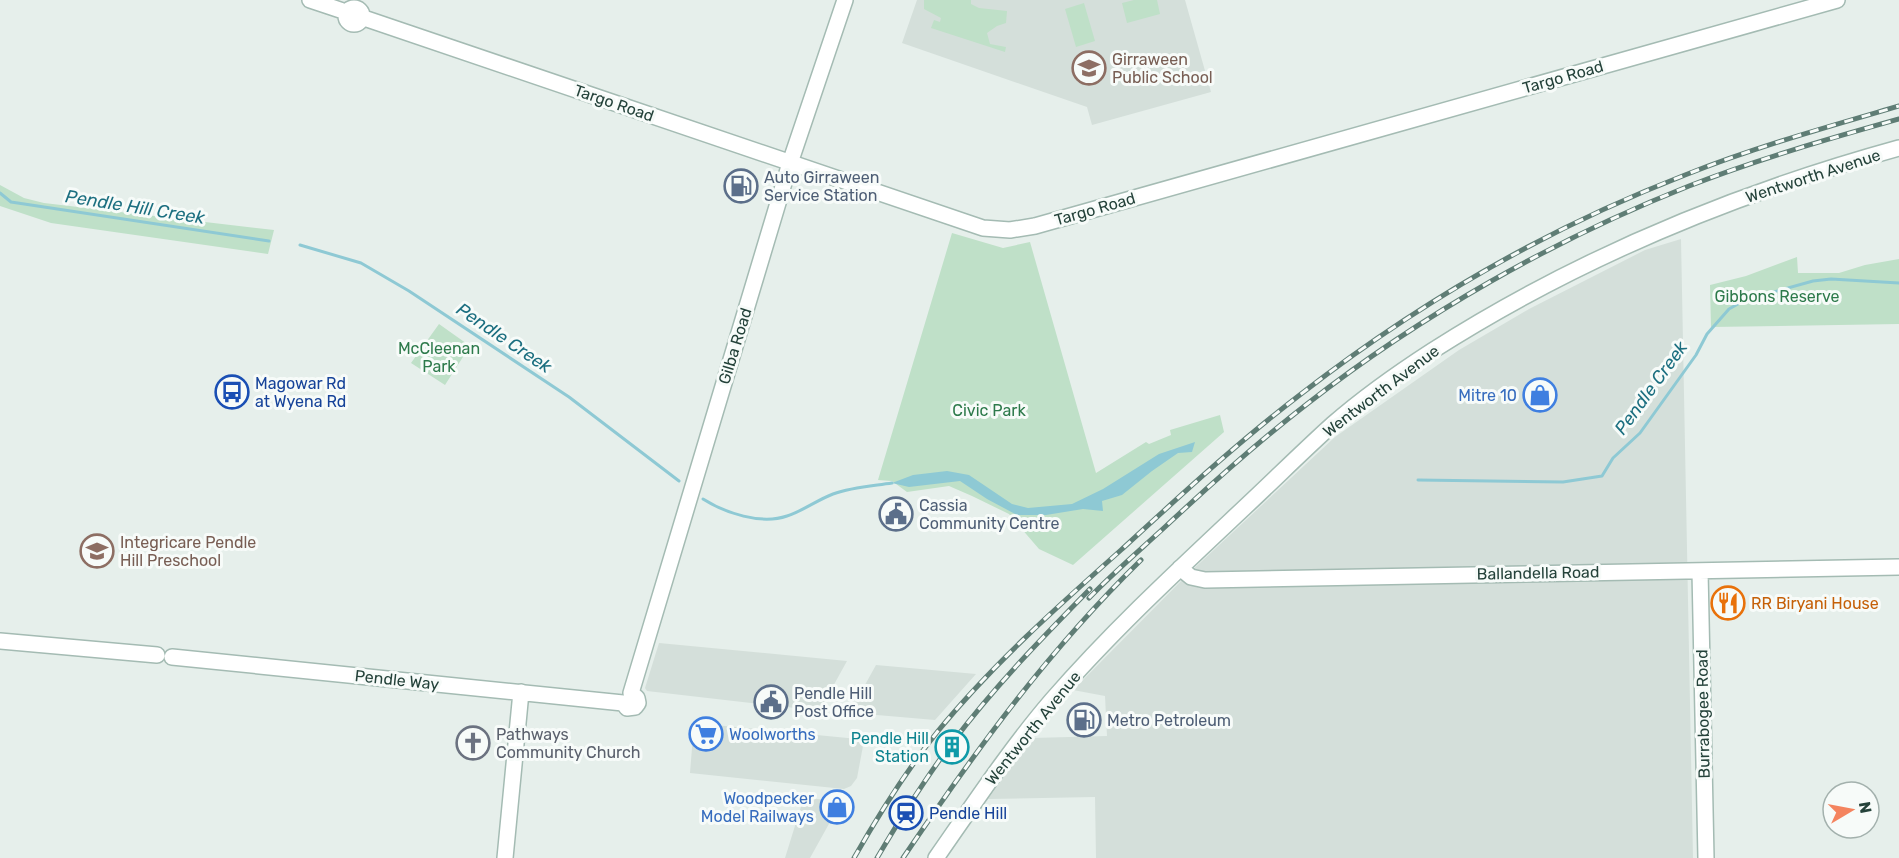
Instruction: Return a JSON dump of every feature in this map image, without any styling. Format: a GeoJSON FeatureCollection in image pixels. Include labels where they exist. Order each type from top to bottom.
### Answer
{"type":"FeatureCollection","features":[{"type":"Feature","properties":{"kind":"street","name":"Targo Road"},"geometry":{"type":"LineString","coordinates":[[310,0],[983,228],[1015,230],[1838,0]]}},
{"type":"Feature","properties":{"kind":"street","name":"Gilba Road"},"geometry":{"type":"LineString","coordinates":[[627,698],[790,163],[845,0]]}},
{"type":"Feature","properties":{"kind":"street","name":"Wentworth Avenue"},"geometry":{"type":"LineString","coordinates":[[936,858],[1016,745],[1050,702],[1145,602],[1335,422],[1408,368],[1470,328],[1659,231],[1806,175],[1899,148]]}},
{"type":"Feature","properties":{"kind":"street","name":"Ballandella Road"},"geometry":{"type":"LineString","coordinates":[[1180,568],[1191,577],[1205,580],[1899,567]]}},
{"type":"Feature","properties":{"kind":"street","name":"Burrabogee Road"},"geometry":{"type":"LineString","coordinates":[[1700,571],[1706,858]]}},
{"type":"Feature","properties":{"kind":"street","name":"Pendle Way"},"geometry":{"type":"LineString","coordinates":[[0,641],[521,692],[627,698]]}},
{"type":"Feature","properties":{"kind":"street"},"geometry":{"type":"LineString","coordinates":[[505,858],[521,692]]}},
{"type":"Feature","properties":{"kind":"shaded area","name":"Girraween Public School"},"geometry":{"type":"Polygon","coordinates":[[[917,0],[1185,0],[1211,92],[1092,125],[1087,107],[902,43],[917,0]]]}},
{"type":"Feature","properties":{"kind":"shaded area"},"geometry":{"type":"Polygon","coordinates":[[[1681,239],[1693,858],[1096,858],[1095,797],[988,799],[1032,738],[1107,736],[1105,696],[1073,690],[1187,575],[1335,437],[1459,350],[1529,309],[1645,250],[1681,239]]]}},
{"type":"Feature","properties":{"kind":"shaded area"},"geometry":{"type":"Polygon","coordinates":[[[659,643],[847,661],[821,708],[813,710],[647,691],[645,688],[659,643]]]}},
{"type":"Feature","properties":{"kind":"shaded area"},"geometry":{"type":"Polygon","coordinates":[[[876,665],[976,674],[935,720],[877,715],[851,710],[876,665]]]}},
{"type":"Feature","properties":{"kind":"shaded area"},"geometry":{"type":"Polygon","coordinates":[[[694,723],[858,739],[863,746],[857,778],[851,786],[844,789],[690,773],[694,723]]]}},
{"type":"Feature","properties":{"kind":"shaded area"},"geometry":{"type":"Polygon","coordinates":[[[807,798],[838,801],[840,804],[810,858],[785,858],[803,800],[807,798]]]}},
{"type":"Feature","properties":{"kind":"green space"},"geometry":{"type":"Polygon","coordinates":[[[924,0],[971,0],[971,4],[979,8],[1007,11],[1006,23],[987,33],[990,44],[1006,47],[1005,52],[931,28],[934,20],[940,22],[941,18],[924,9],[924,0]]]}},
{"type":"Feature","properties":{"kind":"green space"},"geometry":{"type":"Polygon","coordinates":[[[1134,0],[1157,0],[1160,14],[1127,23],[1122,3],[1134,0]]]}},
{"type":"Feature","properties":{"kind":"green space"},"geometry":{"type":"Polygon","coordinates":[[[1084,3],[1095,41],[1076,47],[1065,9],[1084,3]]]}},
{"type":"Feature","properties":{"kind":"green space"},"geometry":{"type":"Polygon","coordinates":[[[0,185],[24,198],[44,203],[274,230],[268,254],[51,223],[0,206],[0,185]]]}},
{"type":"Feature","properties":{"kind":"green space","name":"Civic Park"},"geometry":{"type":"Polygon","coordinates":[[[952,233],[1003,248],[1030,242],[1096,473],[1146,442],[1149,444],[1171,435],[1170,430],[1220,415],[1224,432],[1073,565],[1039,549],[1009,514],[972,496],[949,486],[907,492],[892,481],[878,480],[952,233]]]}},
{"type":"Feature","properties":{"kind":"green space","name":"Gibbons Reserve"},"geometry":{"type":"Polygon","coordinates":[[[1797,257],[1798,273],[1839,273],[1865,265],[1899,259],[1899,324],[1711,327],[1710,285],[1746,276],[1797,257]]]}},
{"type":"Feature","properties":{"kind":"green space","name":"McCleenan Park"},"geometry":{"type":"Polygon","coordinates":[[[439,324],[470,346],[445,385],[411,363],[439,324]]]}},
{"type":"Feature","properties":{"kind":"water"},"geometry":{"type":"Polygon","coordinates":[[[1195,442],[1192,452],[1178,453],[1122,495],[1102,501],[1103,511],[1083,509],[1046,515],[1017,515],[960,481],[909,487],[892,483],[913,475],[947,471],[969,475],[1012,504],[1028,508],[1072,504],[1103,489],[1159,454],[1195,442]]]}},
{"type":"Feature","properties":{"kind":"waterway","name":"Pendle Hill Creek"},"geometry":{"type":"LineString","coordinates":[[0,193],[11,202],[269,241]]}},
{"type":"Feature","properties":{"kind":"waterway","name":"Pendle Creek"},"geometry":{"type":"LineString","coordinates":[[300,245],[361,263],[409,291],[569,397],[679,481]]}},
{"type":"Feature","properties":{"kind":"waterway","name":"Pendle Creek"},"geometry":{"type":"LineString","coordinates":[[1418,480],[1563,482],[1602,476],[1613,458],[1640,433],[1696,355],[1707,334],[1729,309],[1745,300],[1813,281],[1831,279],[1899,283]]}},
{"type":"Feature","properties":{"kind":"waterway","name":"Pendle Creek"},"geometry":{"type":"LineString","coordinates":[[703,499],[732,513],[766,519],[793,514],[827,496],[840,492],[892,483]]}},
{"type":"Feature","properties":{"kind":"railway"},"geometry":{"type":"LineString","coordinates":[[854,858],[893,793],[926,746],[980,683],[1073,593],[1210,470],[1278,412],[1345,361],[1437,299],[1534,244],[1584,219],[1634,196],[1738,155],[1899,106]]}},
{"type":"Feature","properties":{"kind":"railway"},"geometry":{"type":"LineString","coordinates":[[1089,598],[1217,479],[1307,404],[1396,340],[1490,282],[1589,230],[1689,186],[1767,158],[1899,119]]}},
{"type":"Feature","properties":{"kind":"railway"},"geometry":{"type":"LineString","coordinates":[[903,858],[1014,703],[1074,630],[1141,560]]}},
{"type":"Feature","properties":{"kind":"railway"},"geometry":{"type":"LineString","coordinates":[[877,858],[922,785],[968,722],[1019,663],[1090,589]]}},
{"type":"Feature","properties":{"kind":"place","name":"Girraween Public School"},"geometry":{"type":"Point","coordinates":[1089,68]}},
{"type":"Feature","properties":{"kind":"place","name":"Auto Girraween Service Station"},"geometry":{"type":"Point","coordinates":[741,186]}},
{"type":"Feature","properties":{"kind":"place","name":"Magowar Rd at Wyena Rd"},"geometry":{"type":"Point","coordinates":[232,392]}},
{"type":"Feature","properties":{"kind":"place","name":"Mitre 10"},"geometry":{"type":"Point","coordinates":[1540,395]}},
{"type":"Feature","properties":{"kind":"place","name":"Cassia Community Centre"},"geometry":{"type":"Point","coordinates":[896,514]}},
{"type":"Feature","properties":{"kind":"place","name":"Integricare Pendle Hill Preschool"},"geometry":{"type":"Point","coordinates":[97,551]}},
{"type":"Feature","properties":{"kind":"place","name":"RR Biryani House"},"geometry":{"type":"Point","coordinates":[1728,603]}},
{"type":"Feature","properties":{"kind":"place","name":"Pendle Hill Post Office"},"geometry":{"type":"Point","coordinates":[771,702]}},
{"type":"Feature","properties":{"kind":"place","name":"Metro Petroleum"},"geometry":{"type":"Point","coordinates":[1084,720]}},
{"type":"Feature","properties":{"kind":"place","name":"Woolworths"},"geometry":{"type":"Point","coordinates":[706,734]}},
{"type":"Feature","properties":{"kind":"place","name":"Pathways Community Church"},"geometry":{"type":"Point","coordinates":[473,743]}},
{"type":"Feature","properties":{"kind":"place","name":"Pendle Hill Station"},"geometry":{"type":"Point","coordinates":[952,747]}},
{"type":"Feature","properties":{"kind":"place","name":"Woodpecker Model Railways"},"geometry":{"type":"Point","coordinates":[837,807]}},
{"type":"Feature","properties":{"kind":"place","name":"Pendle Hill"},"geometry":{"type":"Point","coordinates":[906,813]}}]}
